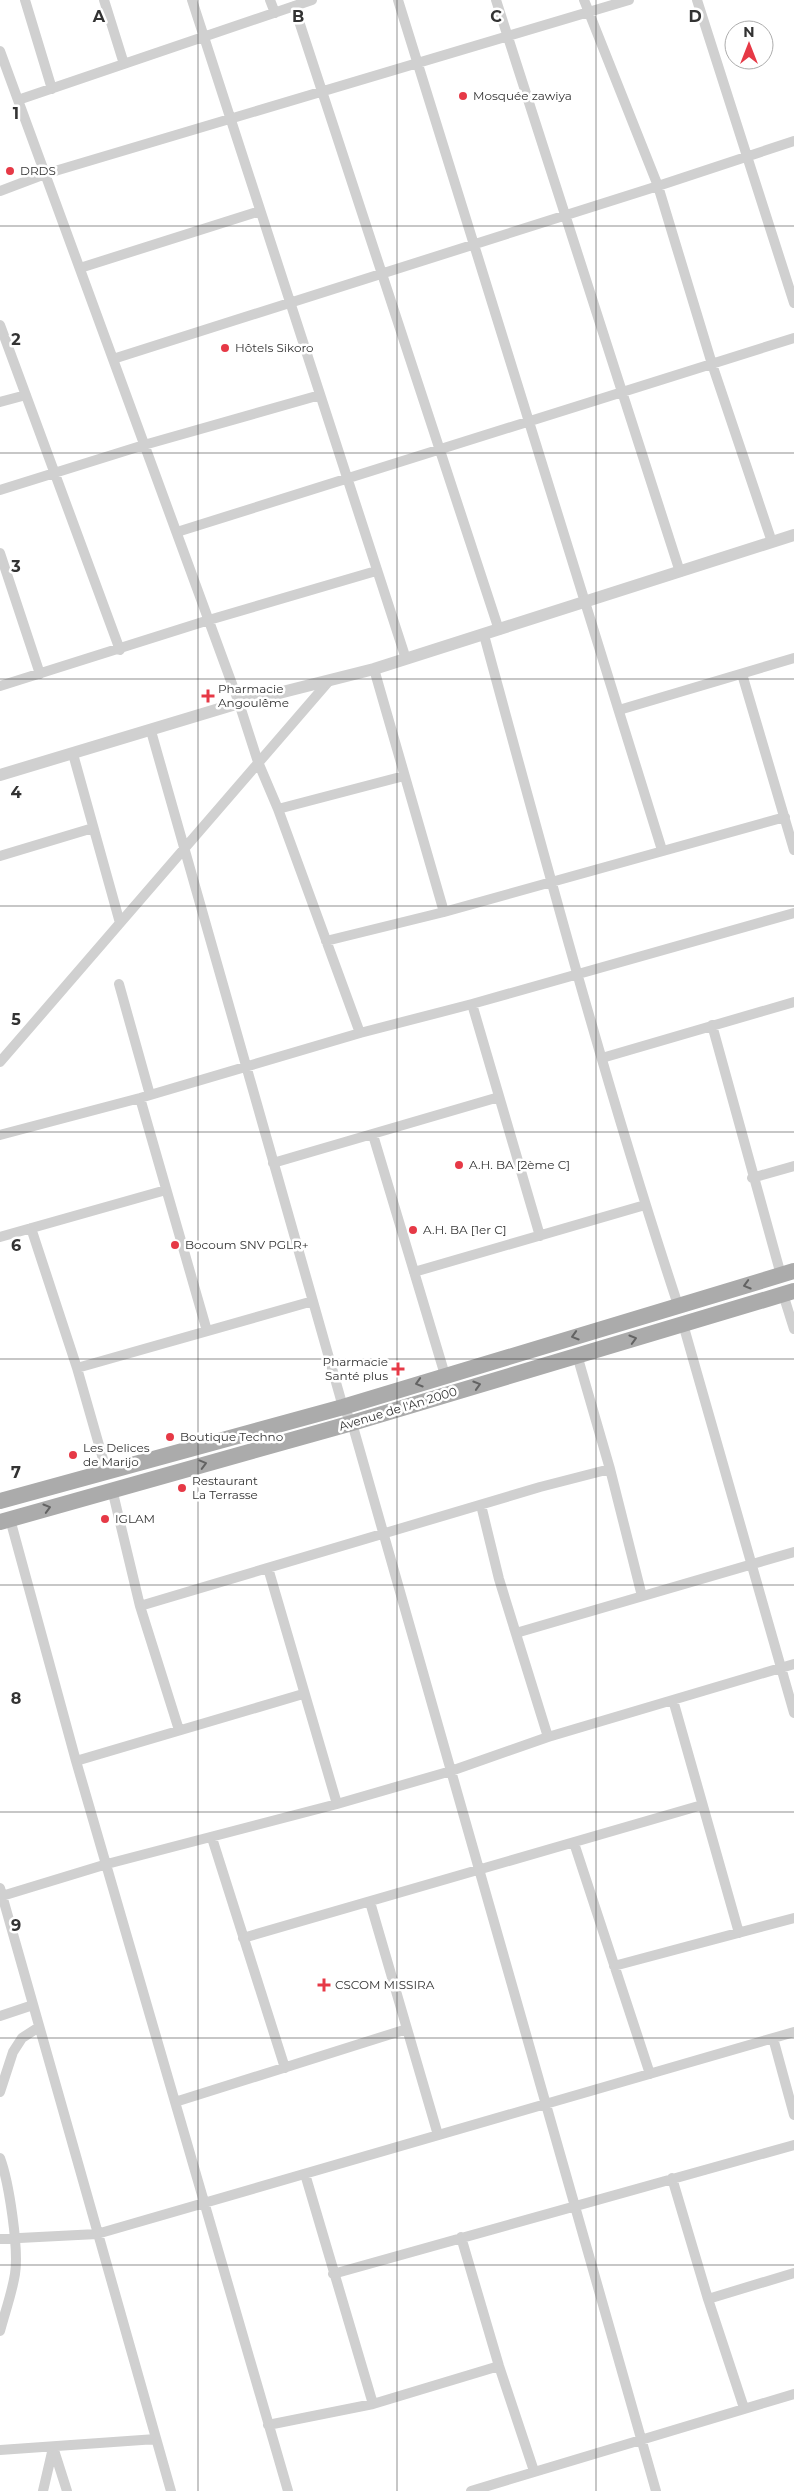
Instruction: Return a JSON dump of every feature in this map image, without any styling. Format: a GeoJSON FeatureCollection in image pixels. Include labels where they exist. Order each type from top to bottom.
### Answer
{"type":"FeatureCollection","features":[{"type":"Feature","properties":{"kind":"main road","name":"Avenue de l'An 2000"},"geometry":{"type":"LineString","coordinates":[[5,1521],[110,1481],[343,1407],[787,1273]]}},
{"type":"Feature","properties":{"kind":"main road","name":"Avenue de l'An 2000"},"geometry":{"type":"LineString","coordinates":[[1,1497],[110,1481],[352,1423],[789,1292]]}},
{"type":"Feature","properties":{"kind":"street"},"geometry":{"type":"LineString","coordinates":[[25,0],[52,89]]}},
{"type":"Feature","properties":{"kind":"street"},"geometry":{"type":"LineString","coordinates":[[104,0],[124,64]]}},
{"type":"Feature","properties":{"kind":"street"},"geometry":{"type":"LineString","coordinates":[[192,0],[406,659]]}},
{"type":"Feature","properties":{"kind":"street"},"geometry":{"type":"LineString","coordinates":[[270,0],[275,13]]}},
{"type":"Feature","properties":{"kind":"street"},"geometry":{"type":"LineString","coordinates":[[18,100],[312,0]]}},
{"type":"Feature","properties":{"kind":"street"},"geometry":{"type":"LineString","coordinates":[[398,0],[662,850]]}},
{"type":"Feature","properties":{"kind":"street"},"geometry":{"type":"LineString","coordinates":[[496,0],[680,572]]}},
{"type":"Feature","properties":{"kind":"street"},"geometry":{"type":"LineString","coordinates":[[584,0],[658,186],[712,364],[772,542]]}},
{"type":"Feature","properties":{"kind":"street"},"geometry":{"type":"LineString","coordinates":[[0,191],[45,174],[323,93],[629,0]]}},
{"type":"Feature","properties":{"kind":"street"},"geometry":{"type":"LineString","coordinates":[[697,0],[794,303]]}},
{"type":"Feature","properties":{"kind":"street"},"geometry":{"type":"LineString","coordinates":[[294,6],[438,451],[499,630]]}},
{"type":"Feature","properties":{"kind":"street"},"geometry":{"type":"LineString","coordinates":[[0,51],[239,702],[258,762],[278,808],[360,1033]]}},
{"type":"Feature","properties":{"kind":"street"},"geometry":{"type":"LineString","coordinates":[[113,359],[658,186],[794,140]]}},
{"type":"Feature","properties":{"kind":"street"},"geometry":{"type":"LineString","coordinates":[[80,268],[260,211]]}},
{"type":"Feature","properties":{"kind":"street"},"geometry":{"type":"LineString","coordinates":[[0,325],[120,650]]}},
{"type":"Feature","properties":{"kind":"street"},"geometry":{"type":"LineString","coordinates":[[177,532],[794,338]]}},
{"type":"Feature","properties":{"kind":"street"},"geometry":{"type":"LineString","coordinates":[[0,402],[26,395]]}},
{"type":"Feature","properties":{"kind":"street"},"geometry":{"type":"LineString","coordinates":[[0,490],[144,445],[320,395]]}},
{"type":"Feature","properties":{"kind":"street"},"geometry":{"type":"LineString","coordinates":[[0,775],[151,731],[239,702],[374,669],[794,535]]}},
{"type":"Feature","properties":{"kind":"street"},"geometry":{"type":"LineString","coordinates":[[0,553],[2,566],[40,674]]}},
{"type":"Feature","properties":{"kind":"street"},"geometry":{"type":"LineString","coordinates":[[0,686],[120,650],[209,620],[376,571]]}},
{"type":"Feature","properties":{"kind":"street"},"geometry":{"type":"LineString","coordinates":[[484,635],[551,883],[645,1205],[678,1305]]}},
{"type":"Feature","properties":{"kind":"street"},"geometry":{"type":"LineString","coordinates":[[619,710],[794,658]]}},
{"type":"Feature","properties":{"kind":"street"},"geometry":{"type":"LineString","coordinates":[[374,669],[444,912]]}},
{"type":"Feature","properties":{"kind":"street"},"geometry":{"type":"LineString","coordinates":[[742,674],[794,850]]}},
{"type":"Feature","properties":{"kind":"street"},"geometry":{"type":"LineString","coordinates":[[1,1058],[329,681]]}},
{"type":"Feature","properties":{"kind":"street"},"geometry":{"type":"LineString","coordinates":[[151,731],[343,1407],[352,1423],[384,1534],[574,2207],[643,2439],[656,2491]]}},
{"type":"Feature","properties":{"kind":"street"},"geometry":{"type":"LineString","coordinates":[[73,754],[120,923]]}},
{"type":"Feature","properties":{"kind":"street"},"geometry":{"type":"LineString","coordinates":[[278,808],[404,776]]}},
{"type":"Feature","properties":{"kind":"street"},"geometry":{"type":"LineString","coordinates":[[326,941],[444,912],[785,817]]}},
{"type":"Feature","properties":{"kind":"street"},"geometry":{"type":"LineString","coordinates":[[0,856],[93,828]]}},
{"type":"Feature","properties":{"kind":"street"},"geometry":{"type":"LineString","coordinates":[[0,1135],[247,1068],[360,1033],[472,1004],[794,913]]}},
{"type":"Feature","properties":{"kind":"street"},"geometry":{"type":"LineString","coordinates":[[119,984],[166,1190],[207,1331]]}},
{"type":"Feature","properties":{"kind":"street"},"geometry":{"type":"LineString","coordinates":[[602,1058],[794,1002]]}},
{"type":"Feature","properties":{"kind":"street"},"geometry":{"type":"LineString","coordinates":[[472,1004],[540,1236]]}},
{"type":"Feature","properties":{"kind":"street"},"geometry":{"type":"LineString","coordinates":[[712,1025],[752,1178],[787,1273]]}},
{"type":"Feature","properties":{"kind":"street"},"geometry":{"type":"LineString","coordinates":[[274,1163],[499,1097]]}},
{"type":"Feature","properties":{"kind":"street"},"geometry":{"type":"LineString","coordinates":[[373,1135],[445,1375]]}},
{"type":"Feature","properties":{"kind":"street"},"geometry":{"type":"LineString","coordinates":[[752,1178],[794,1166]]}},
{"type":"Feature","properties":{"kind":"street"},"geometry":{"type":"LineString","coordinates":[[0,1236],[166,1190]]}},
{"type":"Feature","properties":{"kind":"street"},"geometry":{"type":"LineString","coordinates":[[414,1272],[645,1205]]}},
{"type":"Feature","properties":{"kind":"street"},"geometry":{"type":"LineString","coordinates":[[31,1228],[77,1368],[110,1481],[140,1606],[179,1730]]}},
{"type":"Feature","properties":{"kind":"street"},"geometry":{"type":"LineString","coordinates":[[789,1292],[794,1328]]}},
{"type":"Feature","properties":{"kind":"street"},"geometry":{"type":"LineString","coordinates":[[77,1368],[313,1301]]}},
{"type":"Feature","properties":{"kind":"street"},"geometry":{"type":"LineString","coordinates":[[683,1324],[794,1713]]}},
{"type":"Feature","properties":{"kind":"street"},"geometry":{"type":"LineString","coordinates":[[577,1355],[610,1469],[642,1596]]}},
{"type":"Feature","properties":{"kind":"street"},"geometry":{"type":"LineString","coordinates":[[140,1606],[480,1505],[610,1469]]}},
{"type":"Feature","properties":{"kind":"street"},"geometry":{"type":"LineString","coordinates":[[480,1505],[499,1579],[548,1737]]}},
{"type":"Feature","properties":{"kind":"street"},"geometry":{"type":"LineString","coordinates":[[5,1521],[107,1864],[288,2491]]}},
{"type":"Feature","properties":{"kind":"street"},"geometry":{"type":"LineString","coordinates":[[516,1633],[794,1552]]}},
{"type":"Feature","properties":{"kind":"street"},"geometry":{"type":"LineString","coordinates":[[268,1568],[303,1694],[337,1804]]}},
{"type":"Feature","properties":{"kind":"street"},"geometry":{"type":"LineString","coordinates":[[171,2491],[1,1892],[337,1804],[451,1771],[548,1737],[794,1664]]}},
{"type":"Feature","properties":{"kind":"street"},"geometry":{"type":"LineString","coordinates":[[76,1761],[303,1694]]}},
{"type":"Feature","properties":{"kind":"street"},"geometry":{"type":"LineString","coordinates":[[674,1700],[702,1806],[739,1933]]}},
{"type":"Feature","properties":{"kind":"street"},"geometry":{"type":"LineString","coordinates":[[244,1938],[702,1806]]}},
{"type":"Feature","properties":{"kind":"street"},"geometry":{"type":"LineString","coordinates":[[212,1838],[285,2068]]}},
{"type":"Feature","properties":{"kind":"street"},"geometry":{"type":"LineString","coordinates":[[574,1843],[650,2074]]}},
{"type":"Feature","properties":{"kind":"street"},"geometry":{"type":"LineString","coordinates":[[370,1902],[438,2136]]}},
{"type":"Feature","properties":{"kind":"street"},"geometry":{"type":"LineString","coordinates":[[614,1966],[794,1918]]}},
{"type":"Feature","properties":{"kind":"street"},"geometry":{"type":"LineString","coordinates":[[0,2016],[33,2004]]}},
{"type":"Feature","properties":{"kind":"street"},"geometry":{"type":"LineString","coordinates":[[0,2092],[12,2052],[22,2038],[40,2028]]}},
{"type":"Feature","properties":{"kind":"street"},"geometry":{"type":"LineString","coordinates":[[175,2102],[407,2030]]}},
{"type":"Feature","properties":{"kind":"street"},"geometry":{"type":"LineString","coordinates":[[0,2239],[97,2234],[794,2032]]}},
{"type":"Feature","properties":{"kind":"street"},"geometry":{"type":"LineString","coordinates":[[773,2038],[794,2115]]}},
{"type":"Feature","properties":{"kind":"street"},"geometry":{"type":"LineString","coordinates":[[333,2274],[794,2145]]}},
{"type":"Feature","properties":{"kind":"street"},"geometry":{"type":"LineString","coordinates":[[0,2158],[4,2169],[14,2238],[15,2273],[0,2331]]}},
{"type":"Feature","properties":{"kind":"street"},"geometry":{"type":"LineString","coordinates":[[305,2174],[333,2274],[373,2404]]}},
{"type":"Feature","properties":{"kind":"street"},"geometry":{"type":"LineString","coordinates":[[672,2178],[708,2299],[744,2408]]}},
{"type":"Feature","properties":{"kind":"street"},"geometry":{"type":"LineString","coordinates":[[461,2237],[499,2366],[534,2471]]}},
{"type":"Feature","properties":{"kind":"street"},"geometry":{"type":"LineString","coordinates":[[708,2299],[794,2273]]}},
{"type":"Feature","properties":{"kind":"street"},"geometry":{"type":"LineString","coordinates":[[268,2425],[373,2404],[499,2366]]}},
{"type":"Feature","properties":{"kind":"street"},"geometry":{"type":"LineString","coordinates":[[471,2491],[794,2394]]}},
{"type":"Feature","properties":{"kind":"street"},"geometry":{"type":"LineString","coordinates":[[0,2450],[156,2439]]}},
{"type":"Feature","properties":{"kind":"street"},"geometry":{"type":"LineString","coordinates":[[44,2491],[54,2447]]}},
{"type":"Feature","properties":{"kind":"street"},"geometry":{"type":"LineString","coordinates":[[54,2447],[67,2491]]}},
{"type":"Feature","properties":{"kind":"place","name":"Mosquée zawiya"},"geometry":{"type":"Point","coordinates":[463,96]}},
{"type":"Feature","properties":{"kind":"place","name":"DRDS"},"geometry":{"type":"Point","coordinates":[10,171]}},
{"type":"Feature","properties":{"kind":"place","name":"Hôtels Sikoro"},"geometry":{"type":"Point","coordinates":[225,348]}},
{"type":"Feature","properties":{"kind":"place","name":"Pharmacie Angoulême"},"geometry":{"type":"Point","coordinates":[208,696]}},
{"type":"Feature","properties":{"kind":"place","name":"A.H. BA [2ème C]"},"geometry":{"type":"Point","coordinates":[459,1165]}},
{"type":"Feature","properties":{"kind":"place","name":"A.H. BA [1er C]"},"geometry":{"type":"Point","coordinates":[413,1230]}},
{"type":"Feature","properties":{"kind":"place","name":"Bocoum SNV PGLR+"},"geometry":{"type":"Point","coordinates":[175,1245]}},
{"type":"Feature","properties":{"kind":"place","name":"Pharmacie Santé plus"},"geometry":{"type":"Point","coordinates":[398,1369]}},
{"type":"Feature","properties":{"kind":"place","name":"Boutique Techno"},"geometry":{"type":"Point","coordinates":[170,1437]}},
{"type":"Feature","properties":{"kind":"place","name":"Les Delices de Marijo"},"geometry":{"type":"Point","coordinates":[73,1455]}},
{"type":"Feature","properties":{"kind":"place","name":"Restaurant La Terrasse"},"geometry":{"type":"Point","coordinates":[182,1488]}},
{"type":"Feature","properties":{"kind":"place","name":"IGLAM"},"geometry":{"type":"Point","coordinates":[105,1519]}},
{"type":"Feature","properties":{"kind":"place","name":"CSCOM MISSIRA"},"geometry":{"type":"Point","coordinates":[324,1985]}}]}
